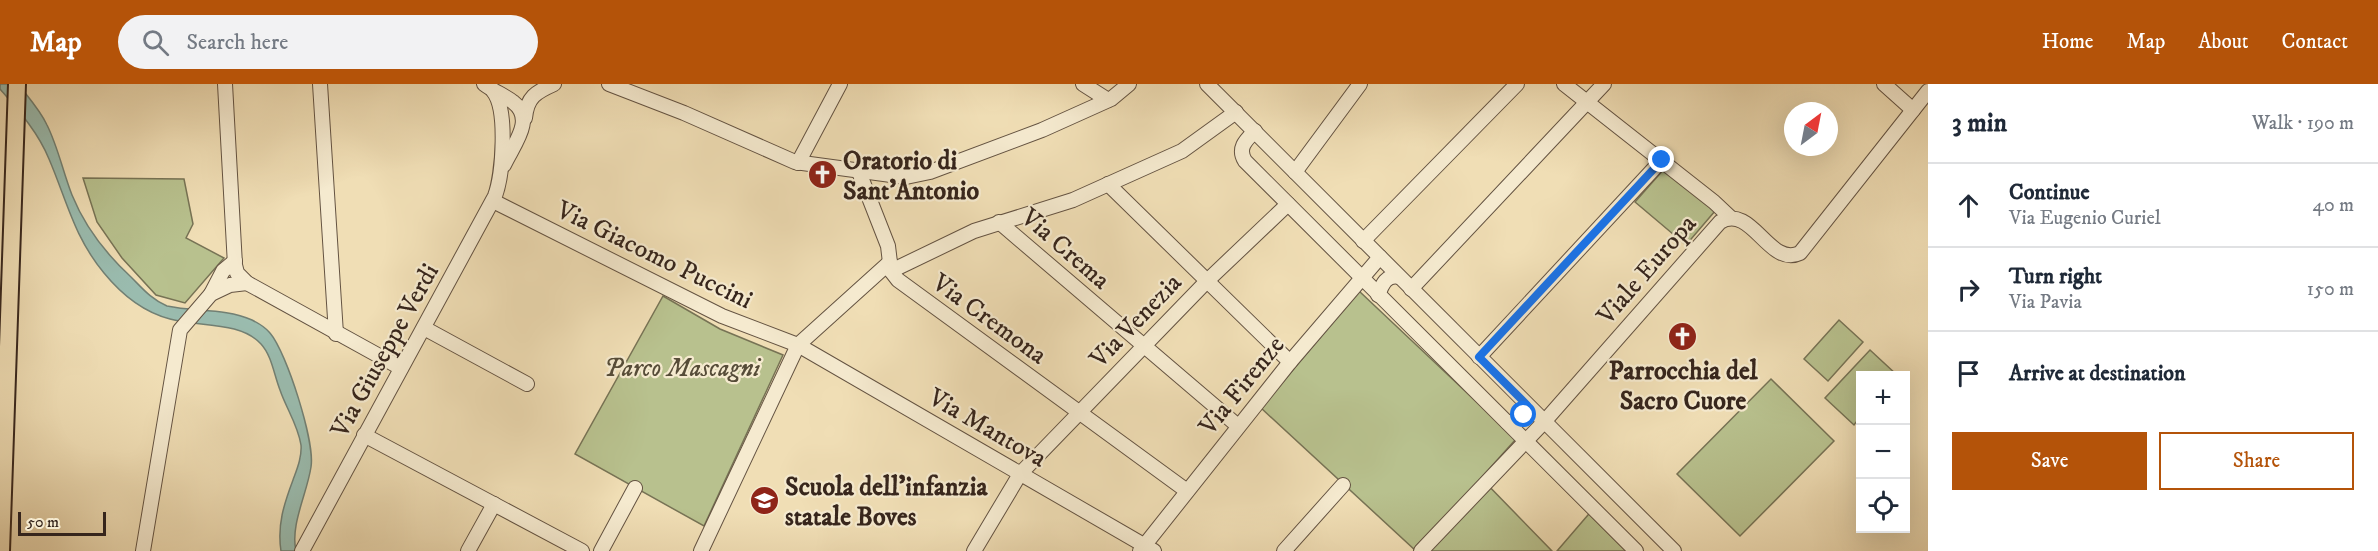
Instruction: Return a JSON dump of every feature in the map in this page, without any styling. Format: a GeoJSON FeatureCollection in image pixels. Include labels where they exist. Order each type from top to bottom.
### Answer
{"type":"FeatureCollection","features":[{"type":"Feature","properties":{"kind":"main road"},"geometry":{"type":"LineString","coordinates":[[1,551],[17,84]]}},
{"type":"Feature","properties":{"kind":"street"},"geometry":{"type":"LineString","coordinates":[[209,297],[230,285],[240,272],[225,84]]}},
{"type":"Feature","properties":{"kind":"street"},"geometry":{"type":"LineString","coordinates":[[320,84],[336,334]]}},
{"type":"Feature","properties":{"kind":"street"},"geometry":{"type":"LineString","coordinates":[[501,170],[524,123],[526,106],[531,97],[554,84]]}},
{"type":"Feature","properties":{"kind":"street"},"geometry":{"type":"LineString","coordinates":[[609,84],[671,107],[798,163],[906,177],[928,173],[1042,130],[1108,100],[1128,84]]}},
{"type":"Feature","properties":{"kind":"street"},"geometry":{"type":"LineString","coordinates":[[798,163],[840,84]]}},
{"type":"Feature","properties":{"kind":"street"},"geometry":{"type":"LineString","coordinates":[[1083,84],[1108,100]]}},
{"type":"Feature","properties":{"kind":"street"},"geometry":{"type":"LineString","coordinates":[[1207,84],[1674,551]]}},
{"type":"Feature","properties":{"kind":"street"},"geometry":{"type":"LineString","coordinates":[[1295,172],[1360,84]]}},
{"type":"Feature","properties":{"kind":"street"},"geometry":{"type":"LineString","coordinates":[[1363,241],[1517,84]]}},
{"type":"Feature","properties":{"kind":"street"},"geometry":{"type":"LineString","coordinates":[[1564,84],[1662,160],[1731,218]]}},
{"type":"Feature","properties":{"kind":"street"},"geometry":{"type":"LineString","coordinates":[[1411,289],[1604,84]]}},
{"type":"Feature","properties":{"kind":"street"},"geometry":{"type":"LineString","coordinates":[[1884,84],[1913,110]]}},
{"type":"Feature","properties":{"kind":"street"},"geometry":{"type":"LineString","coordinates":[[489,87],[518,106],[523,113],[524,123]]}},
{"type":"Feature","properties":{"kind":"street"},"geometry":{"type":"LineString","coordinates":[[489,87],[499,100],[501,170]]}},
{"type":"Feature","properties":{"kind":"street","name":"Viale Europa"},"geometry":{"type":"LineString","coordinates":[[1421,551],[1544,422],[1720,222],[1731,218],[1748,225],[1781,253],[1789,256],[1798,254],[1928,91]]}},
{"type":"Feature","properties":{"kind":"street"},"geometry":{"type":"LineString","coordinates":[[501,121],[505,112],[513,109],[522,113],[524,123]]}},
{"type":"Feature","properties":{"kind":"street"},"geometry":{"type":"LineString","coordinates":[[701,551],[798,345],[891,267],[968,233],[1073,200],[1182,151],[1236,112]]}},
{"type":"Feature","properties":{"kind":"street"},"geometry":{"type":"LineString","coordinates":[[1255,130],[1243,143],[1242,157],[1361,279],[1636,551]]}},
{"type":"Feature","properties":{"kind":"street"},"geometry":{"type":"LineString","coordinates":[[1479,357],[1662,160]]}},
{"type":"Feature","properties":{"kind":"street","name":"Via Giuseppe Verdi"},"geometry":{"type":"LineString","coordinates":[[302,551],[493,201],[501,170]]}},
{"type":"Feature","properties":{"kind":"street"},"geometry":{"type":"LineString","coordinates":[[859,172],[888,246],[891,267]]}},
{"type":"Feature","properties":{"kind":"street"},"geometry":{"type":"LineString","coordinates":[[1108,184],[1290,362]]}},
{"type":"Feature","properties":{"kind":"street","name":"Via Giacomo Puccini"},"geometry":{"type":"LineString","coordinates":[[493,201],[722,316],[798,345]]}},
{"type":"Feature","properties":{"kind":"street","name":"Via Venezia"},"geometry":{"type":"LineString","coordinates":[[974,551],[1020,474],[1208,281],[1288,204]]}},
{"type":"Feature","properties":{"kind":"street","name":"Via Crema"},"geometry":{"type":"LineString","coordinates":[[999,222],[1238,426]]}},
{"type":"Feature","properties":{"kind":"street","name":"Via Firenze"},"geometry":{"type":"LineString","coordinates":[[1146,549],[1187,490],[1238,426],[1380,257]]}},
{"type":"Feature","properties":{"kind":"street","name":"Via Cremona"},"geometry":{"type":"LineString","coordinates":[[891,267],[897,280],[1187,490]]}},
{"type":"Feature","properties":{"kind":"street"},"geometry":{"type":"LineString","coordinates":[[143,551],[179,334],[183,324],[209,297],[223,271],[240,272],[336,334],[401,368]]}},
{"type":"Feature","properties":{"kind":"street"},"geometry":{"type":"LineString","coordinates":[[1378,295],[1387,279],[1392,276],[1399,277]]}},
{"type":"Feature","properties":{"kind":"street"},"geometry":{"type":"LineString","coordinates":[[424,328],[527,384]]}},
{"type":"Feature","properties":{"kind":"street","name":"Via Mantova"},"geometry":{"type":"LineString","coordinates":[[798,345],[1146,549]]}},
{"type":"Feature","properties":{"kind":"street"},"geometry":{"type":"LineString","coordinates":[[1507,422],[1519,421],[1526,413],[1527,405]]}},
{"type":"Feature","properties":{"kind":"street"},"geometry":{"type":"LineString","coordinates":[[364,435],[582,551]]}},
{"type":"Feature","properties":{"kind":"street"},"geometry":{"type":"LineString","coordinates":[[1284,551],[1343,485]]}},
{"type":"Feature","properties":{"kind":"street"},"geometry":{"type":"LineString","coordinates":[[601,551],[634,488]]}},
{"type":"Feature","properties":{"kind":"street"},"geometry":{"type":"LineString","coordinates":[[468,551],[494,504]]}},
{"type":"Feature","properties":{"kind":"green space"},"geometry":{"type":"Polygon","coordinates":[[[1665,168],[1715,211],[1686,245],[1635,202],[1665,168]]]}},
{"type":"Feature","properties":{"kind":"green space"},"geometry":{"type":"Polygon","coordinates":[[[83,178],[184,179],[193,224],[186,238],[224,258],[185,303],[156,295],[122,258],[97,222],[83,178]]]}},
{"type":"Feature","properties":{"kind":"green space"},"geometry":{"type":"Polygon","coordinates":[[[1359,291],[1516,439],[1481,478],[1552,551],[1416,551],[1261,408],[1359,291]]]}},
{"type":"Feature","properties":{"kind":"green space","name":"Parco Mascagni"},"geometry":{"type":"Polygon","coordinates":[[[663,296],[720,329],[783,355],[704,526],[575,454],[663,296]]]}},
{"type":"Feature","properties":{"kind":"green space"},"geometry":{"type":"Polygon","coordinates":[[[1839,320],[1863,342],[1828,381],[1804,359],[1839,320]]]}},
{"type":"Feature","properties":{"kind":"green space"},"geometry":{"type":"Polygon","coordinates":[[[1870,350],[1893,371],[1856,371],[1856,422],[1854,425],[1825,398],[1870,350]]]}},
{"type":"Feature","properties":{"kind":"green space"},"geometry":{"type":"Polygon","coordinates":[[[1771,379],[1834,441],[1740,536],[1677,474],[1771,379]]]}},
{"type":"Feature","properties":{"kind":"green space"},"geometry":{"type":"Polygon","coordinates":[[[1594,508],[1636,551],[1557,551],[1594,508]]]}},
{"type":"Feature","properties":{"kind":"shaded area"},"geometry":{"type":"Polygon","coordinates":[[[0,84],[18,84],[44,119],[72,195],[83,218],[105,249],[143,289],[167,306],[221,312],[252,320],[268,331],[277,343],[298,398],[309,438],[311,455],[309,477],[295,531],[296,551],[281,551],[280,532],[284,506],[298,467],[301,445],[265,349],[252,337],[230,328],[160,316],[134,302],[118,288],[85,246],[45,149],[28,122],[0,89],[0,84]]]}},
{"type":"Feature","properties":{"kind":"place","name":"Oratorio di Sant'Antonio"},"geometry":{"type":"Point","coordinates":[822,175]}},
{"type":"Feature","properties":{"kind":"place","name":"Parrocchia del Sacro Cuore"},"geometry":{"type":"Point","coordinates":[1683,336]}},
{"type":"Feature","properties":{"kind":"place","name":"Scuola dell’infanzia statale Boves"},"geometry":{"type":"Point","coordinates":[764,501]}},
{"type":"Feature","properties":{"kind":"route"},"geometry":{"type":"LineString","coordinates":[[1524,415],[1527,405],[1479,357],[1662,160]]}}]}
